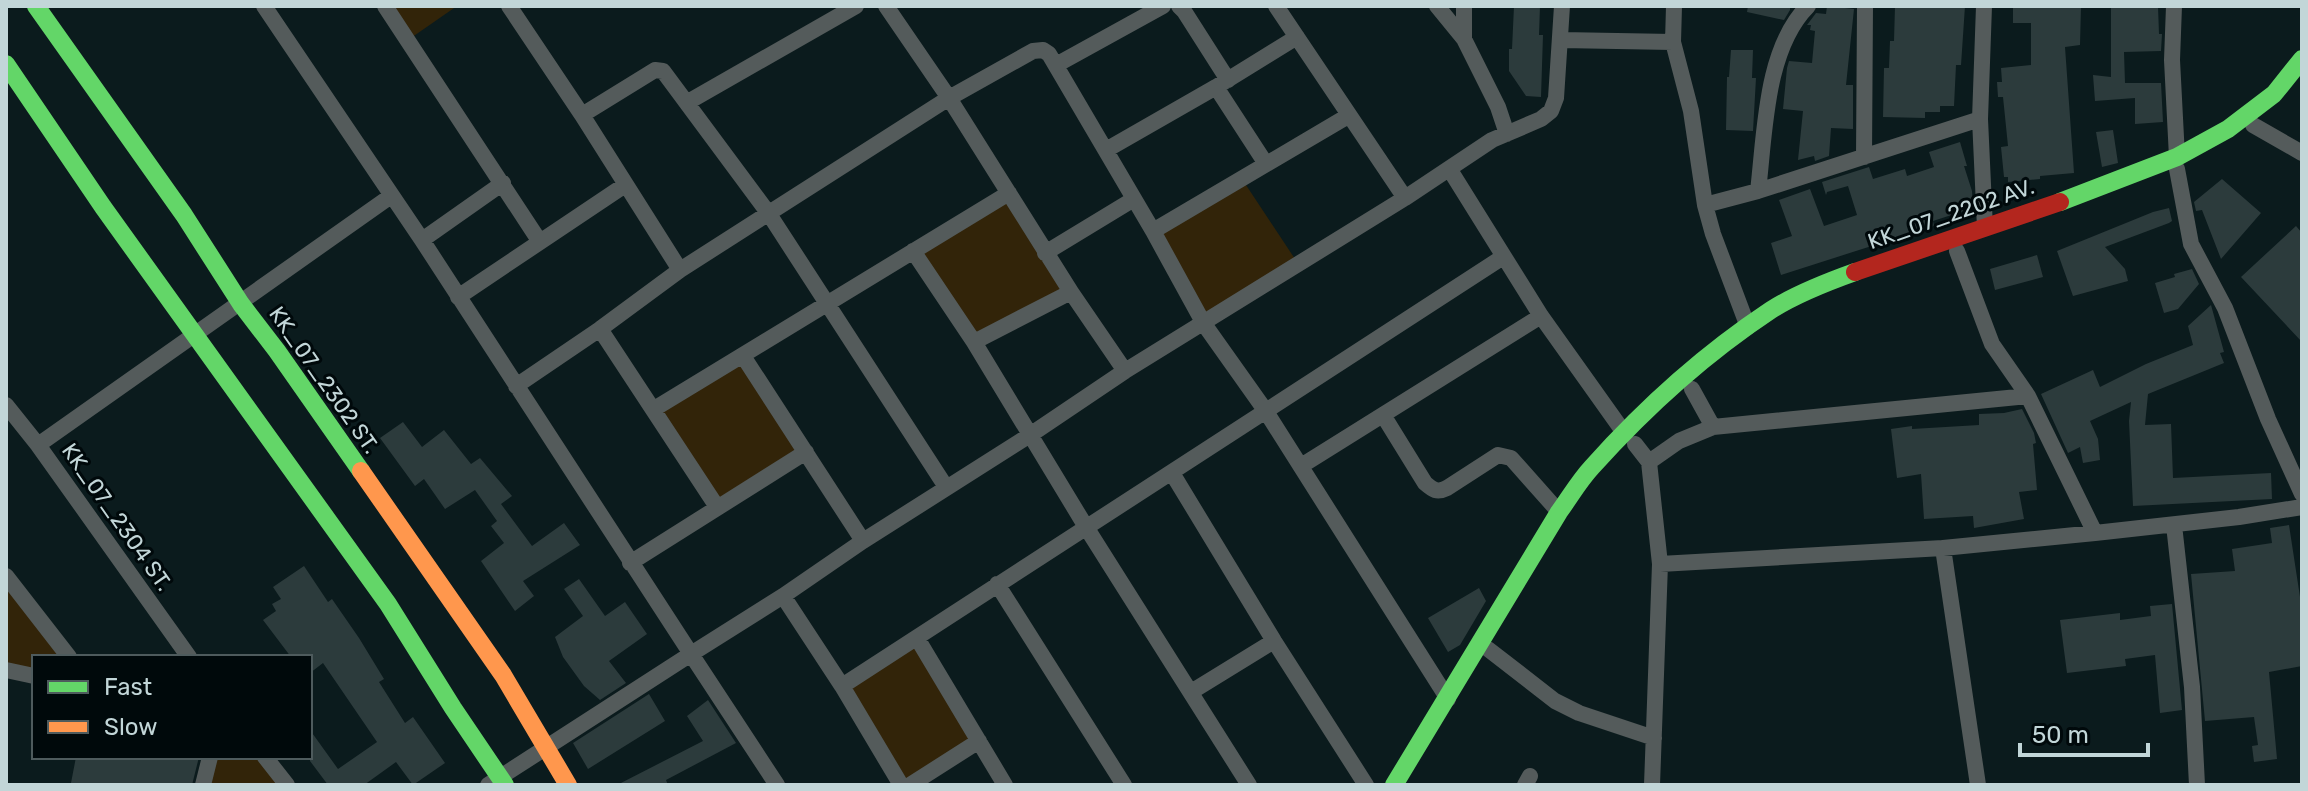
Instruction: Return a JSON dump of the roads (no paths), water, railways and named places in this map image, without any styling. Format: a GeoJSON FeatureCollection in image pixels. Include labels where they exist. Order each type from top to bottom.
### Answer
{"type":"FeatureCollection","features":[{"type":"Feature","properties":{"kind":"main road","name":"KK_07_2302 ST."},"geometry":{"type":"LineString","coordinates":[[36,6],[184,215],[241,304],[503,675],[568,785]]}},
{"type":"Feature","properties":{"kind":"main road","name":"KK_07_2202 AV."},"geometry":{"type":"LineString","coordinates":[[1630,439],[1678,384],[1773,309],[1835,279],[2177,163],[2274,94],[2302,59]]}},
{"type":"Feature","properties":{"kind":"main road"},"geometry":{"type":"LineString","coordinates":[[6,64],[103,207],[388,604],[498,782]]}},
{"type":"Feature","properties":{"kind":"main road"},"geometry":{"type":"LineString","coordinates":[[1394,785],[1559,512],[1590,469],[1716,367],[1779,322],[1835,295],[2070,211],[2253,125],[2302,71]]}},
{"type":"Feature","properties":{"kind":"main road"},"geometry":{"type":"LineString","coordinates":[[1407,785],[1537,567],[1630,439]]}},
{"type":"Feature","properties":{"kind":"street"},"geometry":{"type":"LineString","coordinates":[[264,6],[422,240],[777,785]]}},
{"type":"Feature","properties":{"kind":"street"},"geometry":{"type":"LineString","coordinates":[[385,6],[540,242]]}},
{"type":"Feature","properties":{"kind":"street"},"geometry":{"type":"LineString","coordinates":[[509,6],[680,270]]}},
{"type":"Feature","properties":{"kind":"street"},"geometry":{"type":"LineString","coordinates":[[688,102],[856,6]]}},
{"type":"Feature","properties":{"kind":"street"},"geometry":{"type":"LineString","coordinates":[[886,6],[1125,371]]}},
{"type":"Feature","properties":{"kind":"street"},"geometry":{"type":"LineString","coordinates":[[1056,65],[1163,6]]}},
{"type":"Feature","properties":{"kind":"street"},"geometry":{"type":"LineString","coordinates":[[1179,6],[1266,164]]}},
{"type":"Feature","properties":{"kind":"street"},"geometry":{"type":"LineString","coordinates":[[1276,6],[1405,198]]}},
{"type":"Feature","properties":{"kind":"street"},"geometry":{"type":"LineString","coordinates":[[1437,6],[1464,39],[1498,107],[1507,134]]}},
{"type":"Feature","properties":{"kind":"street"},"geometry":{"type":"LineString","coordinates":[[1464,6],[1464,39]]}},
{"type":"Feature","properties":{"kind":"street"},"geometry":{"type":"LineString","coordinates":[[498,782],[545,747],[783,596],[1125,371],[1450,170],[1492,140],[1541,119],[1551,111],[1556,98],[1562,6]]}},
{"type":"Feature","properties":{"kind":"street"},"geometry":{"type":"LineString","coordinates":[[1674,6],[1673,42],[1691,111],[1705,205],[1748,327]]}},
{"type":"Feature","properties":{"kind":"street"},"geometry":{"type":"LineString","coordinates":[[1758,191],[1773,74],[1795,22],[1808,6]]}},
{"type":"Feature","properties":{"kind":"street"},"geometry":{"type":"LineString","coordinates":[[1864,157],[1865,6]]}},
{"type":"Feature","properties":{"kind":"street"},"geometry":{"type":"LineString","coordinates":[[1984,6],[1980,119],[1985,228]]}},
{"type":"Feature","properties":{"kind":"street"},"geometry":{"type":"LineString","coordinates":[[2174,6],[2172,60],[2177,163],[2191,244],[2225,308],[2268,419],[2302,494]]}},
{"type":"Feature","properties":{"kind":"street"},"geometry":{"type":"LineString","coordinates":[[1106,150],[1297,37]]}},
{"type":"Feature","properties":{"kind":"street"},"geometry":{"type":"LineString","coordinates":[[1561,40],[1673,42]]}},
{"type":"Feature","properties":{"kind":"street"},"geometry":{"type":"LineString","coordinates":[[516,386],[680,270],[949,98],[1033,51],[1043,50],[1056,65],[1106,150],[1204,324],[1265,410],[1448,699]]}},
{"type":"Feature","properties":{"kind":"street"},"geometry":{"type":"LineString","coordinates":[[582,115],[655,70],[663,71],[769,214],[946,487]]}},
{"type":"Feature","properties":{"kind":"street"},"geometry":{"type":"LineString","coordinates":[[1153,231],[1348,116]]}},
{"type":"Feature","properties":{"kind":"street"},"geometry":{"type":"LineString","coordinates":[[1705,205],[1758,191],[1980,119]]}},
{"type":"Feature","properties":{"kind":"street"},"geometry":{"type":"LineString","coordinates":[[2253,125],[2302,153]]}},
{"type":"Feature","properties":{"kind":"street"},"geometry":{"type":"LineString","coordinates":[[1450,170],[1541,316],[1649,462],[1660,564],[1652,785]]}},
{"type":"Feature","properties":{"kind":"street"},"geometry":{"type":"LineString","coordinates":[[422,240],[503,183]]}},
{"type":"Feature","properties":{"kind":"street"},"geometry":{"type":"LineString","coordinates":[[458,297],[625,185]]}},
{"type":"Feature","properties":{"kind":"street"},"geometry":{"type":"LineString","coordinates":[[654,409],[1009,193]]}},
{"type":"Feature","properties":{"kind":"street"},"geometry":{"type":"LineString","coordinates":[[38,445],[391,196]]}},
{"type":"Feature","properties":{"kind":"street"},"geometry":{"type":"LineString","coordinates":[[1045,253],[1134,199]]}},
{"type":"Feature","properties":{"kind":"street"},"geometry":{"type":"LineString","coordinates":[[913,251],[974,342],[1086,527],[1249,785]]}},
{"type":"Feature","properties":{"kind":"street"},"geometry":{"type":"LineString","coordinates":[[1957,251],[1992,344],[2028,396],[2095,533]]}},
{"type":"Feature","properties":{"kind":"street"},"geometry":{"type":"LineString","coordinates":[[842,686],[1503,257]]}},
{"type":"Feature","properties":{"kind":"street"},"geometry":{"type":"LineString","coordinates":[[974,342],[1071,292]]}},
{"type":"Feature","properties":{"kind":"street"},"geometry":{"type":"LineString","coordinates":[[1301,466],[1541,316]]}},
{"type":"Feature","properties":{"kind":"street"},"geometry":{"type":"LineString","coordinates":[[600,329],[717,507]]}},
{"type":"Feature","properties":{"kind":"street"},"geometry":{"type":"LineString","coordinates":[[743,356],[863,541]]}},
{"type":"Feature","properties":{"kind":"street"},"geometry":{"type":"LineString","coordinates":[[1692,389],[1713,427]]}},
{"type":"Feature","properties":{"kind":"street"},"geometry":{"type":"LineString","coordinates":[[1649,462],[1679,441],[1713,427],[2028,396]]}},
{"type":"Feature","properties":{"kind":"street","name":"KK_07_2304 ST."},"geometry":{"type":"LineString","coordinates":[[6,405],[188,655]]}},
{"type":"Feature","properties":{"kind":"street"},"geometry":{"type":"LineString","coordinates":[[1383,415],[1425,483],[1434,491],[1440,491],[1498,455],[1504,455],[1511,458],[1559,512]]}},
{"type":"Feature","properties":{"kind":"street"},"geometry":{"type":"LineString","coordinates":[[630,563],[806,452]]}},
{"type":"Feature","properties":{"kind":"street"},"geometry":{"type":"LineString","coordinates":[[1172,473],[1366,785]]}},
{"type":"Feature","properties":{"kind":"street"},"geometry":{"type":"LineString","coordinates":[[1660,564],[1943,548],[2174,525],[2302,507]]}},
{"type":"Feature","properties":{"kind":"street"},"geometry":{"type":"LineString","coordinates":[[2174,525],[2192,687],[2197,785]]}},
{"type":"Feature","properties":{"kind":"street"},"geometry":{"type":"LineString","coordinates":[[1943,548],[1978,785]]}},
{"type":"Feature","properties":{"kind":"street"},"geometry":{"type":"LineString","coordinates":[[6,576],[67,655]]}},
{"type":"Feature","properties":{"kind":"street"},"geometry":{"type":"LineString","coordinates":[[997,584],[1124,785]]}},
{"type":"Feature","properties":{"kind":"street"},"geometry":{"type":"LineString","coordinates":[[783,596],[901,785]]}},
{"type":"Feature","properties":{"kind":"street"},"geometry":{"type":"LineString","coordinates":[[917,638],[1005,785]]}},
{"type":"Feature","properties":{"kind":"street"},"geometry":{"type":"LineString","coordinates":[[1191,692],[1274,641]]}},
{"type":"Feature","properties":{"kind":"street"},"geometry":{"type":"LineString","coordinates":[[1488,649],[1555,701],[1579,713],[1654,738]]}},
{"type":"Feature","properties":{"kind":"street"},"geometry":{"type":"LineString","coordinates":[[6,670],[32,676]]}},
{"type":"Feature","properties":{"kind":"street"},"geometry":{"type":"LineString","coordinates":[[910,785],[979,741]]}},
{"type":"Feature","properties":{"kind":"street"},"geometry":{"type":"LineString","coordinates":[[203,785],[210,759]]}},
{"type":"Feature","properties":{"kind":"street"},"geometry":{"type":"LineString","coordinates":[[267,759],[287,785]]}}]}
